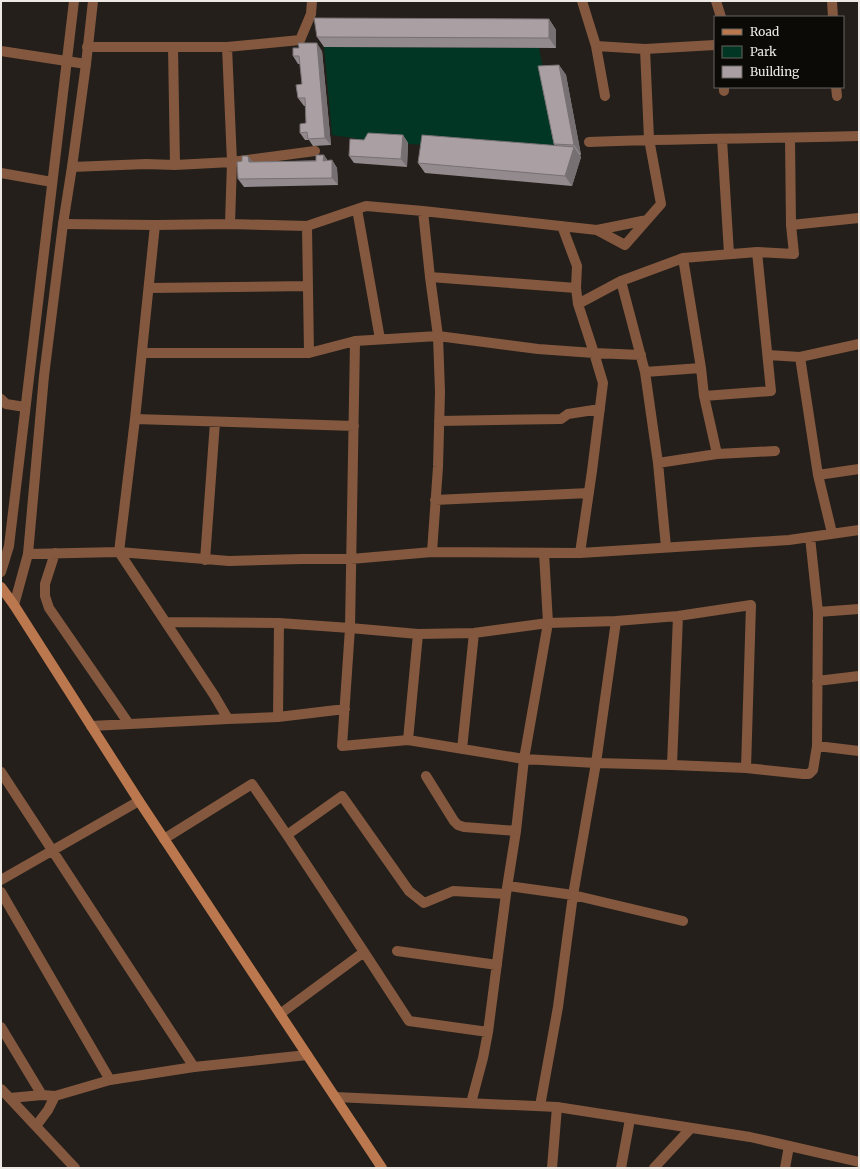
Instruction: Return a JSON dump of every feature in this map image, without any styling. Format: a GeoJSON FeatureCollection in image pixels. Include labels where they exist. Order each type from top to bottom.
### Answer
{"type":"FeatureCollection","features":[{"type":"Feature","properties":{"kind":"main road"},"geometry":{"type":"LineString","coordinates":[[1,587],[139,801],[382,1168]]}},
{"type":"Feature","properties":{"kind":"street"},"geometry":{"type":"LineString","coordinates":[[1,572],[9,546],[74,1]]}},
{"type":"Feature","properties":{"kind":"street"},"geometry":{"type":"LineString","coordinates":[[14,605],[28,554],[44,376],[63,224],[86,64],[92,1]]}},
{"type":"Feature","properties":{"kind":"street"},"geometry":{"type":"LineString","coordinates":[[87,47],[227,47],[300,40],[311,14],[312,1]]}},
{"type":"Feature","properties":{"kind":"street"},"geometry":{"type":"LineString","coordinates":[[582,1],[596,46],[605,96]]}},
{"type":"Feature","properties":{"kind":"street"},"geometry":{"type":"LineString","coordinates":[[716,1],[721,16]]}},
{"type":"Feature","properties":{"kind":"street"},"geometry":{"type":"LineString","coordinates":[[832,1],[833,16]]}},
{"type":"Feature","properties":{"kind":"street"},"geometry":{"type":"LineString","coordinates":[[596,46],[645,49],[714,45]]}},
{"type":"Feature","properties":{"kind":"street"},"geometry":{"type":"LineString","coordinates":[[173,47],[175,165]]}},
{"type":"Feature","properties":{"kind":"street"},"geometry":{"type":"LineString","coordinates":[[227,47],[232,162],[230,224]]}},
{"type":"Feature","properties":{"kind":"street"},"geometry":{"type":"LineString","coordinates":[[597,230],[625,245],[662,204],[649,139],[645,49]]}},
{"type":"Feature","properties":{"kind":"street"},"geometry":{"type":"LineString","coordinates":[[1,51],[86,64]]}},
{"type":"Feature","properties":{"kind":"street"},"geometry":{"type":"LineString","coordinates":[[589,142],[649,139],[859,136]]}},
{"type":"Feature","properties":{"kind":"street"},"geometry":{"type":"LineString","coordinates":[[722,138],[729,254]]}},
{"type":"Feature","properties":{"kind":"street"},"geometry":{"type":"LineString","coordinates":[[578,304],[621,281],[684,258],[757,252],[794,254],[791,225],[790,138]]}},
{"type":"Feature","properties":{"kind":"street"},"geometry":{"type":"LineString","coordinates":[[72,167],[146,164],[175,165],[232,162],[315,152]]}},
{"type":"Feature","properties":{"kind":"street"},"geometry":{"type":"LineString","coordinates":[[1,173],[52,182]]}},
{"type":"Feature","properties":{"kind":"street"},"geometry":{"type":"LineString","coordinates":[[63,224],[155,226],[230,224],[307,226],[366,206],[597,230],[647,220]]}},
{"type":"Feature","properties":{"kind":"street"},"geometry":{"type":"LineString","coordinates":[[357,209],[380,339]]}},
{"type":"Feature","properties":{"kind":"street"},"geometry":{"type":"LineString","coordinates":[[422,211],[438,336],[440,392],[438,467],[432,552]]}},
{"type":"Feature","properties":{"kind":"street"},"geometry":{"type":"LineString","coordinates":[[791,225],[859,218]]}},
{"type":"Feature","properties":{"kind":"street"},"geometry":{"type":"LineString","coordinates":[[155,226],[135,419],[119,552],[214,695],[228,719]]}},
{"type":"Feature","properties":{"kind":"street"},"geometry":{"type":"LineString","coordinates":[[307,226],[309,353]]}},
{"type":"Feature","properties":{"kind":"street"},"geometry":{"type":"LineString","coordinates":[[562,226],[577,266],[576,288],[578,304],[603,383],[580,553]]}},
{"type":"Feature","properties":{"kind":"street"},"geometry":{"type":"LineString","coordinates":[[704,396],[772,391],[757,252]]}},
{"type":"Feature","properties":{"kind":"street"},"geometry":{"type":"LineString","coordinates":[[684,258],[704,396],[717,454]]}},
{"type":"Feature","properties":{"kind":"street"},"geometry":{"type":"LineString","coordinates":[[430,278],[576,288]]}},
{"type":"Feature","properties":{"kind":"street"},"geometry":{"type":"LineString","coordinates":[[621,281],[645,372],[658,464],[666,548]]}},
{"type":"Feature","properties":{"kind":"street"},"geometry":{"type":"LineString","coordinates":[[149,288],[308,286]]}},
{"type":"Feature","properties":{"kind":"street"},"geometry":{"type":"LineString","coordinates":[[142,353],[309,353],[355,341],[438,336],[538,349],[641,355]]}},
{"type":"Feature","properties":{"kind":"street"},"geometry":{"type":"LineString","coordinates":[[355,341],[350,628],[342,746],[408,740],[524,759],[746,768],[809,774],[813,770],[817,746],[818,612],[810,536]]}},
{"type":"Feature","properties":{"kind":"street"},"geometry":{"type":"LineString","coordinates":[[768,355],[800,357],[859,344]]}},
{"type":"Feature","properties":{"kind":"street"},"geometry":{"type":"LineString","coordinates":[[800,357],[818,475],[832,533]]}},
{"type":"Feature","properties":{"kind":"street"},"geometry":{"type":"LineString","coordinates":[[645,372],[701,368]]}},
{"type":"Feature","properties":{"kind":"street"},"geometry":{"type":"LineString","coordinates":[[1,399],[6,404],[25,407]]}},
{"type":"Feature","properties":{"kind":"street"},"geometry":{"type":"LineString","coordinates":[[439,421],[561,419],[568,414],[600,409]]}},
{"type":"Feature","properties":{"kind":"street"},"geometry":{"type":"LineString","coordinates":[[135,419],[354,426]]}},
{"type":"Feature","properties":{"kind":"street"},"geometry":{"type":"LineString","coordinates":[[205,560],[215,422]]}},
{"type":"Feature","properties":{"kind":"street"},"geometry":{"type":"LineString","coordinates":[[658,464],[717,454],[775,451]]}},
{"type":"Feature","properties":{"kind":"street"},"geometry":{"type":"LineString","coordinates":[[818,475],[859,469]]}},
{"type":"Feature","properties":{"kind":"street"},"geometry":{"type":"LineString","coordinates":[[436,500],[589,493]]}},
{"type":"Feature","properties":{"kind":"street"},"geometry":{"type":"LineString","coordinates":[[28,554],[119,552],[229,561],[351,559],[432,552],[580,553],[789,540],[859,530]]}},
{"type":"Feature","properties":{"kind":"street"},"geometry":{"type":"LineString","coordinates":[[55,553],[45,584],[45,596],[49,608],[129,724]]}},
{"type":"Feature","properties":{"kind":"street"},"geometry":{"type":"LineString","coordinates":[[471,1103],[488,1032],[516,831],[524,759],[548,623],[544,553]]}},
{"type":"Feature","properties":{"kind":"street"},"geometry":{"type":"LineString","coordinates":[[166,622],[279,623],[418,634],[474,633],[548,623],[616,622],[678,616],[751,605],[746,768]]}},
{"type":"Feature","properties":{"kind":"street"},"geometry":{"type":"LineString","coordinates":[[818,612],[859,609]]}},
{"type":"Feature","properties":{"kind":"street"},"geometry":{"type":"LineString","coordinates":[[672,765],[678,616]]}},
{"type":"Feature","properties":{"kind":"street"},"geometry":{"type":"LineString","coordinates":[[540,1106],[558,1007],[573,895],[596,763],[616,622]]}},
{"type":"Feature","properties":{"kind":"street"},"geometry":{"type":"LineString","coordinates":[[278,718],[279,623]]}},
{"type":"Feature","properties":{"kind":"street"},"geometry":{"type":"LineString","coordinates":[[462,748],[474,633]]}},
{"type":"Feature","properties":{"kind":"street"},"geometry":{"type":"LineString","coordinates":[[408,740],[418,634]]}},
{"type":"Feature","properties":{"kind":"street"},"geometry":{"type":"LineString","coordinates":[[817,680],[859,676]]}},
{"type":"Feature","properties":{"kind":"street"},"geometry":{"type":"LineString","coordinates":[[91,726],[278,718],[345,708]]}},
{"type":"Feature","properties":{"kind":"street"},"geometry":{"type":"LineString","coordinates":[[817,746],[859,751]]}},
{"type":"Feature","properties":{"kind":"street"},"geometry":{"type":"LineString","coordinates":[[1,772],[194,1067]]}},
{"type":"Feature","properties":{"kind":"street"},"geometry":{"type":"LineString","coordinates":[[426,776],[458,825],[464,827],[516,831]]}},
{"type":"Feature","properties":{"kind":"street"},"geometry":{"type":"LineString","coordinates":[[164,839],[252,784],[409,1021],[488,1032]]}},
{"type":"Feature","properties":{"kind":"street"},"geometry":{"type":"LineString","coordinates":[[287,835],[342,796],[409,892],[424,903],[453,891],[507,890],[573,895],[683,922]]}},
{"type":"Feature","properties":{"kind":"street"},"geometry":{"type":"LineString","coordinates":[[1,880],[139,801]]}},
{"type":"Feature","properties":{"kind":"street"},"geometry":{"type":"LineString","coordinates":[[1,892],[110,1080]]}},
{"type":"Feature","properties":{"kind":"street"},"geometry":{"type":"LineString","coordinates":[[397,951],[497,964]]}},
{"type":"Feature","properties":{"kind":"street"},"geometry":{"type":"LineString","coordinates":[[280,1014],[364,952]]}},
{"type":"Feature","properties":{"kind":"street"},"geometry":{"type":"LineString","coordinates":[[1,1027],[42,1095]]}},
{"type":"Feature","properties":{"kind":"street"},"geometry":{"type":"LineString","coordinates":[[10,1098],[42,1095],[55,1096],[110,1080],[194,1067],[307,1055]]}},
{"type":"Feature","properties":{"kind":"street"},"geometry":{"type":"LineString","coordinates":[[1,1088],[75,1168]]}},
{"type":"Feature","properties":{"kind":"street"},"geometry":{"type":"LineString","coordinates":[[36,1126],[48,1110],[55,1096]]}},
{"type":"Feature","properties":{"kind":"street"},"geometry":{"type":"LineString","coordinates":[[335,1097],[556,1107],[750,1137],[859,1162]]}},
{"type":"Feature","properties":{"kind":"street"},"geometry":{"type":"LineString","coordinates":[[552,1168],[556,1107]]}},
{"type":"Feature","properties":{"kind":"street"},"geometry":{"type":"LineString","coordinates":[[621,1168],[630,1118]]}},
{"type":"Feature","properties":{"kind":"street"},"geometry":{"type":"LineString","coordinates":[[654,1168],[692,1128]]}},
{"type":"Feature","properties":{"kind":"street"},"geometry":{"type":"LineString","coordinates":[[785,1168],[790,1146]]}},
{"type":"Feature","properties":{"kind":"green space"},"geometry":{"type":"Polygon","coordinates":[[[324,47],[539,48],[561,156],[373,141],[332,135],[324,47]]]}},
{"type":"Feature","properties":{"kind":"building"},"geometry":{"type":"Polygon","coordinates":[[[314,18],[549,19],[549,38],[317,37],[314,18]]]}},
{"type":"Feature","properties":{"kind":"building"},"geometry":{"type":"Polygon","coordinates":[[[298,43],[317,43],[325,138],[308,139],[307,132],[300,133],[300,124],[306,123],[305,98],[298,98],[296,85],[302,84],[299,56],[293,56],[293,48],[299,48],[298,43]]]}},
{"type":"Feature","properties":{"kind":"building"},"geometry":{"type":"Polygon","coordinates":[[[559,65],[574,145],[554,144],[538,66],[559,65]]]}},
{"type":"Feature","properties":{"kind":"building"},"geometry":{"type":"Polygon","coordinates":[[[368,133],[403,135],[401,159],[349,156],[350,139],[364,140],[368,133]]]}},
{"type":"Feature","properties":{"kind":"building"},"geometry":{"type":"Polygon","coordinates":[[[422,135],[574,147],[565,176],[418,163],[422,135]]]}},
{"type":"Feature","properties":{"kind":"building"},"geometry":{"type":"Polygon","coordinates":[[[316,155],[324,155],[323,161],[332,160],[332,178],[238,179],[237,162],[242,161],[242,156],[248,156],[249,162],[316,161],[316,155]]]}}]}
